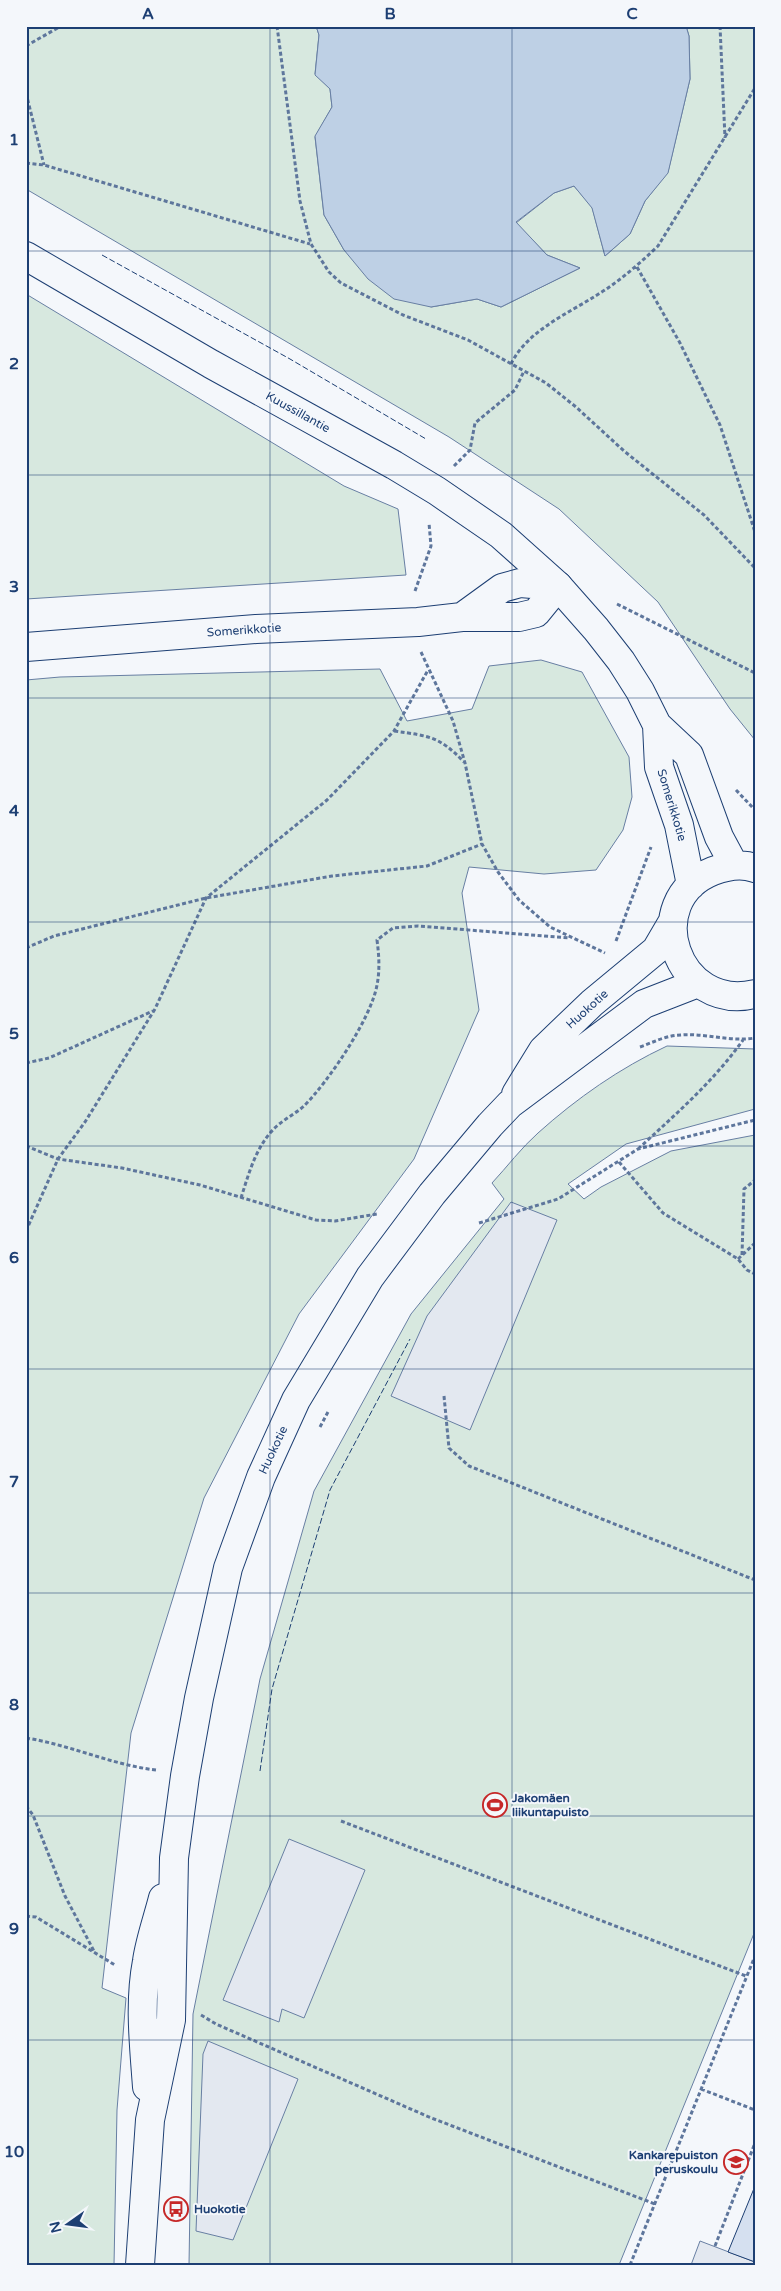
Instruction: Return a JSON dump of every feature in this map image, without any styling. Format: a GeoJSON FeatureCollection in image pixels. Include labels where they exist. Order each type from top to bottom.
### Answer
{"type":"FeatureCollection","features":[{"type":"Feature","properties":{"kind":"main road","name":"Kuussillantie"},"geometry":{"type":"LineString","coordinates":[[26,256],[168,340],[437,490],[501,534],[558,586]]}},
{"type":"Feature","properties":{"kind":"main road","name":"Somerikkotie"},"geometry":{"type":"LineString","coordinates":[[26,647],[256,629],[418,622],[462,617],[502,588],[520,583],[558,586],[621,661],[640,691],[657,725],[689,755],[720,838],[745,866]]}},
{"type":"Feature","properties":{"kind":"main road","name":"Somerikkotie"},"geometry":{"type":"LineString","coordinates":[[657,725],[659,767],[679,825],[690,885]]}},
{"type":"Feature","properties":{"kind":"main road"},"geometry":{"type":"LineString","coordinates":[[745,866],[705,874],[690,885],[679,901],[673,921],[673,942],[678,958],[698,983],[731,996],[755,994]]}},
{"type":"Feature","properties":{"kind":"main road","name":"Huokotie"},"geometry":{"type":"LineString","coordinates":[[140,2265],[150,2120],[142,2019],[147,1960],[174,1858],[185,1776],[199,1698],[228,1568],[261,1477],[296,1400],[370,1277],[432,1194],[510,1104],[543,1050],[592,1003],[656,950],[673,921]]}},
{"type":"Feature","properties":{"kind":"main road","name":"Huokotie"},"geometry":{"type":"LineString","coordinates":[[510,1104],[644,1004],[698,983]]}},
{"type":"Feature","properties":{"kind":"path"},"geometry":{"type":"LineString","coordinates":[[26,46],[61,26]]}},
{"type":"Feature","properties":{"kind":"path"},"geometry":{"type":"LineString","coordinates":[[277,26],[289,134],[300,201],[311,244],[329,272],[341,282],[403,315],[468,340],[546,383],[576,407],[624,451],[704,515],[755,568]]}},
{"type":"Feature","properties":{"kind":"path"},"geometry":{"type":"LineString","coordinates":[[720,26],[725,139]]}},
{"type":"Feature","properties":{"kind":"path"},"geometry":{"type":"LineString","coordinates":[[511,364],[519,348],[551,324],[599,294],[637,266],[658,246],[755,88]]}},
{"type":"Feature","properties":{"kind":"path"},"geometry":{"type":"LineString","coordinates":[[26,92],[44,165]]}},
{"type":"Feature","properties":{"kind":"path"},"geometry":{"type":"LineString","coordinates":[[26,162],[44,165],[311,244]]}},
{"type":"Feature","properties":{"kind":"path"},"geometry":{"type":"LineString","coordinates":[[637,266],[680,343],[720,425],[755,532]]}},
{"type":"Feature","properties":{"kind":"path"},"geometry":{"type":"LineString","coordinates":[[451,469],[470,450],[475,423],[515,390],[524,371]]}},
{"type":"Feature","properties":{"kind":"path"},"geometry":{"type":"LineString","coordinates":[[415,589],[431,546],[428,520]]}},
{"type":"Feature","properties":{"kind":"path"},"geometry":{"type":"LineString","coordinates":[[614,602],[755,673]]}},
{"type":"Feature","properties":{"kind":"path"},"geometry":{"type":"LineString","coordinates":[[422,655],[453,721],[465,763],[482,844],[498,872],[520,900],[550,927],[612,957]]}},
{"type":"Feature","properties":{"kind":"path"},"geometry":{"type":"LineString","coordinates":[[26,1232],[58,1159],[85,1122],[155,1009],[206,898],[327,800],[394,731],[428,670]]}},
{"type":"Feature","properties":{"kind":"path"},"geometry":{"type":"LineString","coordinates":[[394,731],[426,735],[446,744],[465,763]]}},
{"type":"Feature","properties":{"kind":"path"},"geometry":{"type":"LineString","coordinates":[[26,948],[54,936],[206,898],[332,876],[427,866],[482,844]]}},
{"type":"Feature","properties":{"kind":"path"},"geometry":{"type":"LineString","coordinates":[[614,948],[652,845]]}},
{"type":"Feature","properties":{"kind":"path"},"geometry":{"type":"LineString","coordinates":[[241,1198],[253,1163],[271,1132],[304,1105],[337,1063],[361,1026],[377,987],[380,960],[377,940],[393,928],[418,926],[573,938]]}},
{"type":"Feature","properties":{"kind":"path"},"geometry":{"type":"LineString","coordinates":[[26,1063],[49,1058],[155,1009]]}},
{"type":"Feature","properties":{"kind":"path"},"geometry":{"type":"LineString","coordinates":[[639,1048],[666,1037],[682,1034],[743,1040],[755,1038]]}},
{"type":"Feature","properties":{"kind":"path"},"geometry":{"type":"LineString","coordinates":[[479,1223],[558,1199],[638,1149],[700,1092],[724,1066],[743,1040]]}},
{"type":"Feature","properties":{"kind":"path"},"geometry":{"type":"LineString","coordinates":[[638,1149],[755,1120]]}},
{"type":"Feature","properties":{"kind":"path"},"geometry":{"type":"LineString","coordinates":[[26,1146],[58,1159],[122,1168],[200,1185],[316,1220],[335,1221],[379,1213]]}},
{"type":"Feature","properties":{"kind":"path"},"geometry":{"type":"LineString","coordinates":[[619,1162],[663,1213],[738,1259],[747,1270],[755,1274]]}},
{"type":"Feature","properties":{"kind":"path"},"geometry":{"type":"LineString","coordinates":[[742,1255],[744,1189],[755,1180]]}},
{"type":"Feature","properties":{"kind":"path"},"geometry":{"type":"LineString","coordinates":[[738,1259],[755,1243]]}},
{"type":"Feature","properties":{"kind":"path"},"geometry":{"type":"LineString","coordinates":[[444,1396],[449,1448],[469,1466],[755,1580]]}},
{"type":"Feature","properties":{"kind":"path"},"geometry":{"type":"LineString","coordinates":[[319,1430],[332,1404]]}},
{"type":"Feature","properties":{"kind":"path"},"geometry":{"type":"LineString","coordinates":[[26,1738],[139,1768],[185,1776]]}},
{"type":"Feature","properties":{"kind":"path"},"geometry":{"type":"LineString","coordinates":[[26,1806],[33,1815],[64,1896],[95,1953]]}},
{"type":"Feature","properties":{"kind":"path"},"geometry":{"type":"LineString","coordinates":[[341,1821],[746,1976]]}},
{"type":"Feature","properties":{"kind":"path"},"geometry":{"type":"LineString","coordinates":[[26,1916],[36,1917],[119,1967]]}},
{"type":"Feature","properties":{"kind":"path"},"geometry":{"type":"LineString","coordinates":[[630,2265],[755,1956]]}},
{"type":"Feature","properties":{"kind":"path"},"geometry":{"type":"LineString","coordinates":[[195,2010],[216,2024],[429,2117],[655,2204]]}},
{"type":"Feature","properties":{"kind":"path"},"geometry":{"type":"LineString","coordinates":[[701,2089],[755,2110]]}},
{"type":"Feature","properties":{"kind":"path"},"geometry":{"type":"LineString","coordinates":[[714,2246],[755,2143]]}},
{"type":"Feature","properties":{"kind":"shaded area"},"geometry":{"type":"Polygon","coordinates":[[[26,26],[316,26],[319,35],[315,74],[330,89],[332,107],[315,137],[324,215],[344,250],[431,307],[477,299],[501,307],[580,268],[547,255],[516,223],[554,193],[574,186],[592,207],[605,256],[630,234],[645,201],[668,172],[690,79],[689,36],[686,26],[755,26],[755,740],[730,709],[658,602],[559,509],[449,437],[26,189],[26,26]]]}},
{"type":"Feature","properties":{"kind":"shaded area"},"geometry":{"type":"Polygon","coordinates":[[[26,294],[344,486],[398,509],[406,575],[26,599],[26,294]]]}},
{"type":"Feature","properties":{"kind":"shaded area"},"geometry":{"type":"Polygon","coordinates":[[[541,660],[582,672],[629,757],[632,797],[623,830],[596,870],[544,874],[469,867],[462,893],[479,1010],[414,1159],[299,1314],[204,1498],[131,1733],[102,1988],[126,1998],[117,2110],[114,2265],[26,2265],[26,680],[60,677],[380,669],[407,721],[472,709],[489,666],[541,660]]]}},
{"type":"Feature","properties":{"kind":"shaded area","name":"Jakomäen liikuntapuisto"},"geometry":{"type":"Polygon","coordinates":[[[667,1046],[755,1049],[755,1109],[626,1144],[568,1184],[584,1199],[601,1187],[671,1151],[755,1135],[755,1931],[619,2265],[189,2265],[193,2014],[260,1679],[314,1491],[411,1314],[504,1199],[492,1183],[532,1139],[568,1108],[616,1074],[667,1046]]]}},
{"type":"Feature","properties":{"kind":"shaded area"},"geometry":{"type":"Polygon","coordinates":[[[511,1202],[557,1220],[470,1430],[391,1396],[427,1316],[511,1202]]]}},
{"type":"Feature","properties":{"kind":"shaded area"},"geometry":{"type":"Polygon","coordinates":[[[289,1839],[365,1870],[304,2018],[282,2009],[279,2022],[223,2000],[289,1839]]]}},
{"type":"Feature","properties":{"kind":"shaded area"},"geometry":{"type":"Polygon","coordinates":[[[208,2041],[298,2079],[233,2240],[196,2231],[203,2054],[208,2041]]]}},
{"type":"Feature","properties":{"kind":"shaded area"},"geometry":{"type":"Polygon","coordinates":[[[700,2241],[755,2262],[755,2265],[691,2265],[700,2241]]]}},
{"type":"Feature","properties":{"kind":"water"},"geometry":{"type":"Polygon","coordinates":[[[316,26],[686,26],[689,36],[690,79],[668,173],[645,201],[630,234],[605,256],[592,208],[574,186],[554,193],[516,222],[547,255],[580,268],[501,307],[477,299],[431,307],[394,299],[368,279],[344,250],[324,215],[315,136],[332,107],[330,89],[315,75],[319,35],[316,26]]]}},
{"type":"Feature","properties":{"kind":"building"},"geometry":{"type":"Polygon","coordinates":[[[755,2186],[755,2262],[728,2252],[755,2186]]]}},
{"type":"Feature","properties":{"kind":"fence"},"geometry":{"type":"LineString","coordinates":[[102,255],[290,359],[426,439]]}},
{"type":"Feature","properties":{"kind":"fence"},"geometry":{"type":"LineString","coordinates":[[260,1771],[272,1689],[330,1490],[410,1339]]}},
{"type":"Feature","properties":{"kind":"place","name":"Jakomäen liikuntapuisto"},"geometry":{"type":"Point","coordinates":[495,1805]}},
{"type":"Feature","properties":{"kind":"place","name":"Kankarepuiston peruskoulu"},"geometry":{"type":"Point","coordinates":[736,2162]}},
{"type":"Feature","properties":{"kind":"place","name":"Huokotie"},"geometry":{"type":"Point","coordinates":[176,2209]}}]}
